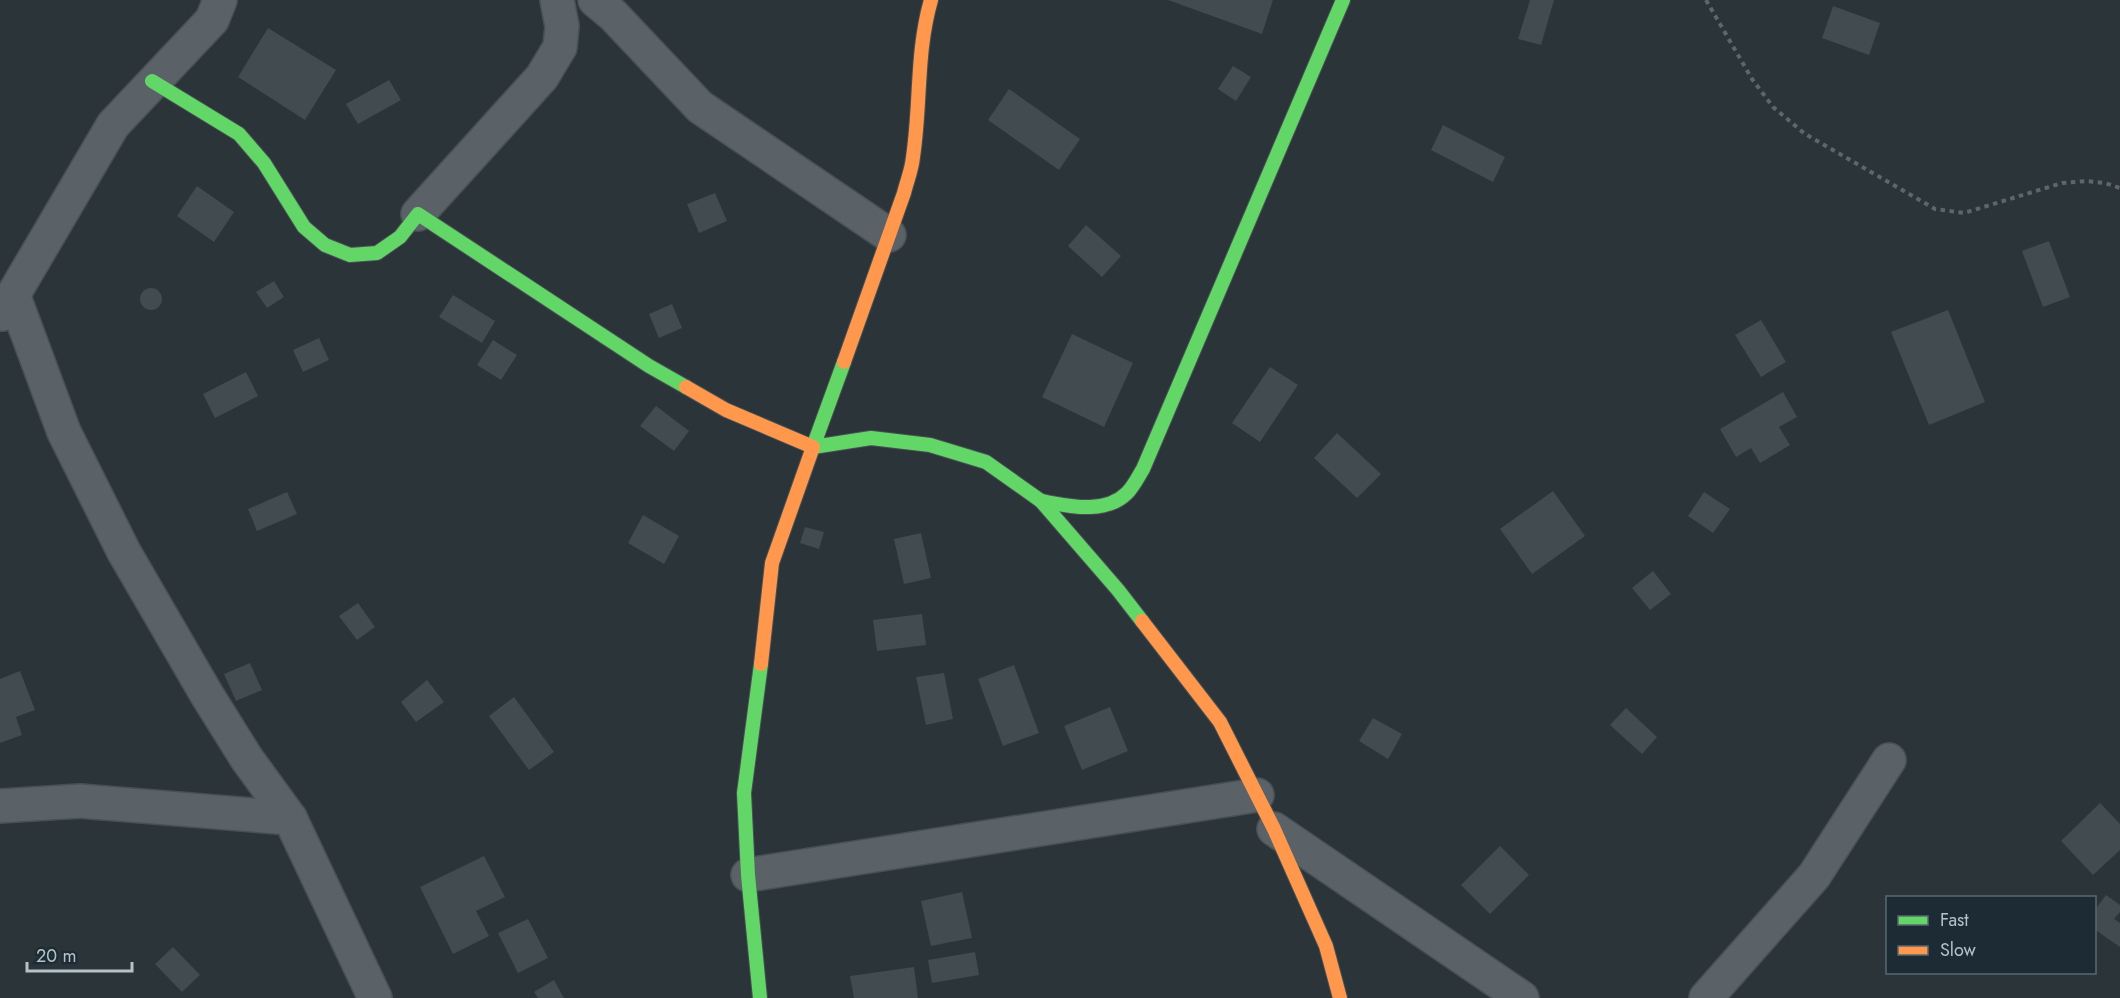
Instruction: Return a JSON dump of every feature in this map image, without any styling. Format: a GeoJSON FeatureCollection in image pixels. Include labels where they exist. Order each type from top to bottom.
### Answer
{"type":"FeatureCollection","features":[{"type":"Feature","properties":{"kind":"street"},"geometry":{"type":"LineString","coordinates":[[220,0],[212,20],[152,81],[113,125],[7,307],[64,432],[124,552],[207,695],[247,759],[290,818],[375,998]]}},
{"type":"Feature","properties":{"kind":"street"},"geometry":{"type":"LineString","coordinates":[[152,81],[239,134],[264,163],[304,227],[325,245],[350,255],[377,253],[400,237],[418,214],[542,77],[560,47],[562,26],[557,0]]}},
{"type":"Feature","properties":{"kind":"street"},"geometry":{"type":"LineString","coordinates":[[595,0],[613,15],[700,107],[889,235]]}},
{"type":"Feature","properties":{"kind":"street"},"geometry":{"type":"LineString","coordinates":[[760,998],[748,875],[744,793],[756,719],[772,563],[904,193],[914,154],[918,59],[925,18],[931,0]]}},
{"type":"Feature","properties":{"kind":"street"},"geometry":{"type":"LineString","coordinates":[[1041,501],[1087,509],[1118,501],[1127,494],[1143,469],[1343,0]]}},
{"type":"Feature","properties":{"kind":"street"},"geometry":{"type":"LineString","coordinates":[[418,214],[650,366],[726,410],[813,447],[871,438],[930,445],[986,462],[1041,501],[1118,590],[1220,722],[1274,829],[1326,946],[1340,998]]}},
{"type":"Feature","properties":{"kind":"street"},"geometry":{"type":"LineString","coordinates":[[1706,998],[1814,876],[1888,760]]}},
{"type":"Feature","properties":{"kind":"street"},"geometry":{"type":"LineString","coordinates":[[748,875],[1257,795]]}},
{"type":"Feature","properties":{"kind":"street"},"geometry":{"type":"LineString","coordinates":[[0,806],[80,801],[290,818]]}},
{"type":"Feature","properties":{"kind":"street"},"geometry":{"type":"LineString","coordinates":[[1274,829],[1522,998]]}},
{"type":"Feature","properties":{"kind":"path"},"geometry":{"type":"LineString","coordinates":[[1706,0],[1752,79],[1773,106],[1805,134],[1935,209],[1964,213],[2062,183],[2086,181],[2105,183],[2120,188]]}},
{"type":"Feature","properties":{"kind":"building"},"geometry":{"type":"Polygon","coordinates":[[[1168,0],[1273,0],[1262,34],[1168,0]]]}},
{"type":"Feature","properties":{"kind":"building"},"geometry":{"type":"Polygon","coordinates":[[[1530,0],[1554,0],[1541,45],[1518,39],[1530,0]]]}},
{"type":"Feature","properties":{"kind":"building"},"geometry":{"type":"Polygon","coordinates":[[[1833,6],[1880,23],[1869,55],[1822,38],[1833,6]]]}},
{"type":"Feature","properties":{"kind":"building"},"geometry":{"type":"Polygon","coordinates":[[[268,28],[336,70],[305,120],[238,77],[268,28]]]}},
{"type":"Feature","properties":{"kind":"building"},"geometry":{"type":"Polygon","coordinates":[[[1233,66],[1251,77],[1236,101],[1218,89],[1233,66]]]}},
{"type":"Feature","properties":{"kind":"building"},"geometry":{"type":"Polygon","coordinates":[[[389,80],[401,100],[358,124],[346,104],[389,80]]]}},
{"type":"Feature","properties":{"kind":"building"},"geometry":{"type":"Polygon","coordinates":[[[1009,89],[1080,139],[1059,170],[988,120],[1009,89]]]}},
{"type":"Feature","properties":{"kind":"building"},"geometry":{"type":"Polygon","coordinates":[[[1443,125],[1505,157],[1493,182],[1431,150],[1443,125]]]}},
{"type":"Feature","properties":{"kind":"building"},"geometry":{"type":"Polygon","coordinates":[[[197,186],[234,212],[214,242],[177,216],[197,186]]]}},
{"type":"Feature","properties":{"kind":"building"},"geometry":{"type":"Polygon","coordinates":[[[715,193],[727,221],[699,233],[687,204],[715,193]]]}},
{"type":"Feature","properties":{"kind":"building"},"geometry":{"type":"Polygon","coordinates":[[[1086,225],[1121,256],[1102,277],[1068,246],[1086,225]]]}},
{"type":"Feature","properties":{"kind":"building"},"geometry":{"type":"Polygon","coordinates":[[[2049,241],[2070,297],[2043,307],[2022,251],[2049,241]]]}},
{"type":"Feature","properties":{"kind":"building"},"geometry":{"type":"Polygon","coordinates":[[[274,281],[284,297],[267,308],[256,292],[274,281]]]}},
{"type":"Feature","properties":{"kind":"building"},"geometry":{"type":"Polygon","coordinates":[[[151,288],[159,291],[162,299],[159,307],[151,310],[143,307],[140,299],[143,291],[151,288]]]}},
{"type":"Feature","properties":{"kind":"building"},"geometry":{"type":"Polygon","coordinates":[[[453,295],[495,321],[482,343],[439,317],[453,295]]]}},
{"type":"Feature","properties":{"kind":"building"},"geometry":{"type":"Polygon","coordinates":[[[672,304],[682,328],[659,338],[649,314],[672,304]]]}},
{"type":"Feature","properties":{"kind":"building"},"geometry":{"type":"Polygon","coordinates":[[[1948,310],[1985,402],[1929,425],[1891,332],[1948,310]]]}},
{"type":"Feature","properties":{"kind":"building"},"geometry":{"type":"Polygon","coordinates":[[[1761,320],[1786,362],[1761,377],[1735,335],[1761,320]]]}},
{"type":"Feature","properties":{"kind":"building"},"geometry":{"type":"Polygon","coordinates":[[[1072,334],[1133,363],[1104,427],[1042,397],[1072,334]]]}},
{"type":"Feature","properties":{"kind":"building"},"geometry":{"type":"Polygon","coordinates":[[[319,338],[329,360],[303,372],[293,350],[319,338]]]}},
{"type":"Feature","properties":{"kind":"building"},"geometry":{"type":"Polygon","coordinates":[[[493,340],[517,355],[501,380],[477,365],[493,340]]]}},
{"type":"Feature","properties":{"kind":"building"},"geometry":{"type":"Polygon","coordinates":[[[1270,367],[1298,385],[1260,442],[1232,423],[1270,367]]]}},
{"type":"Feature","properties":{"kind":"building"},"geometry":{"type":"Polygon","coordinates":[[[246,372],[258,396],[215,418],[203,394],[246,372]]]}},
{"type":"Feature","properties":{"kind":"building"},"geometry":{"type":"Polygon","coordinates":[[[1783,392],[1797,417],[1779,427],[1790,445],[1760,463],[1751,448],[1736,457],[1720,429],[1783,392]]]}},
{"type":"Feature","properties":{"kind":"building"},"geometry":{"type":"Polygon","coordinates":[[[656,406],[689,431],[674,451],[640,426],[656,406]]]}},
{"type":"Feature","properties":{"kind":"building"},"geometry":{"type":"Polygon","coordinates":[[[1337,433],[1381,474],[1357,498],[1314,458],[1337,433]]]}},
{"type":"Feature","properties":{"kind":"building"},"geometry":{"type":"Polygon","coordinates":[[[1553,491],[1585,536],[1532,574],[1500,529],[1553,491]]]}},
{"type":"Feature","properties":{"kind":"building"},"geometry":{"type":"Polygon","coordinates":[[[287,492],[297,514],[257,531],[248,509],[287,492]]]}},
{"type":"Feature","properties":{"kind":"building"},"geometry":{"type":"Polygon","coordinates":[[[1704,492],[1730,509],[1713,533],[1688,516],[1704,492]]]}},
{"type":"Feature","properties":{"kind":"building"},"geometry":{"type":"Polygon","coordinates":[[[643,515],[679,536],[664,564],[628,543],[643,515]]]}},
{"type":"Feature","properties":{"kind":"building"},"geometry":{"type":"Polygon","coordinates":[[[805,527],[824,532],[819,549],[800,543],[805,527]]]}},
{"type":"Feature","properties":{"kind":"building"},"geometry":{"type":"Polygon","coordinates":[[[921,533],[931,578],[904,584],[894,539],[921,533]]]}},
{"type":"Feature","properties":{"kind":"building"},"geometry":{"type":"Polygon","coordinates":[[[1653,571],[1671,594],[1650,610],[1632,588],[1653,571]]]}},
{"type":"Feature","properties":{"kind":"building"},"geometry":{"type":"Polygon","coordinates":[[[358,603],[375,627],[357,640],[339,616],[358,603]]]}},
{"type":"Feature","properties":{"kind":"building"},"geometry":{"type":"Polygon","coordinates":[[[922,614],[926,645],[877,651],[873,620],[922,614]]]}},
{"type":"Feature","properties":{"kind":"building"},"geometry":{"type":"Polygon","coordinates":[[[250,663],[262,690],[236,701],[224,674],[250,663]]]}},
{"type":"Feature","properties":{"kind":"building"},"geometry":{"type":"Polygon","coordinates":[[[1014,665],[1039,733],[1003,746],[978,679],[1014,665]]]}},
{"type":"Feature","properties":{"kind":"building"},"geometry":{"type":"Polygon","coordinates":[[[20,671],[35,710],[16,717],[22,735],[0,743],[0,679],[20,671]]]}},
{"type":"Feature","properties":{"kind":"building"},"geometry":{"type":"Polygon","coordinates":[[[944,673],[953,719],[926,725],[916,677],[944,673]]]}},
{"type":"Feature","properties":{"kind":"building"},"geometry":{"type":"Polygon","coordinates":[[[427,680],[444,702],[416,722],[401,702],[427,680]]]}},
{"type":"Feature","properties":{"kind":"building"},"geometry":{"type":"Polygon","coordinates":[[[514,697],[554,752],[529,770],[489,716],[514,697]]]}},
{"type":"Feature","properties":{"kind":"building"},"geometry":{"type":"Polygon","coordinates":[[[1110,707],[1128,751],[1082,770],[1064,726],[1110,707]]]}},
{"type":"Feature","properties":{"kind":"building"},"geometry":{"type":"Polygon","coordinates":[[[1626,708],[1657,737],[1642,754],[1610,725],[1626,708]]]}},
{"type":"Feature","properties":{"kind":"building"},"geometry":{"type":"Polygon","coordinates":[[[1373,718],[1402,734],[1388,759],[1359,741],[1373,718]]]}},
{"type":"Feature","properties":{"kind":"building"},"geometry":{"type":"Polygon","coordinates":[[[2100,803],[2120,824],[2120,850],[2093,875],[2061,841],[2100,803]]]}},
{"type":"Feature","properties":{"kind":"building"},"geometry":{"type":"Polygon","coordinates":[[[1500,846],[1529,875],[1490,914],[1461,885],[1500,846]]]}},
{"type":"Feature","properties":{"kind":"building"},"geometry":{"type":"Polygon","coordinates":[[[484,856],[505,897],[476,911],[489,936],[453,954],[420,887],[484,856]]]}},
{"type":"Feature","properties":{"kind":"building"},"geometry":{"type":"Polygon","coordinates":[[[962,892],[972,938],[931,946],[921,901],[962,892]]]}},
{"type":"Feature","properties":{"kind":"building"},"geometry":{"type":"Polygon","coordinates":[[[2106,895],[2120,905],[2120,912],[2114,919],[2120,923],[2120,947],[2096,930],[2096,908],[2106,895]]]}},
{"type":"Feature","properties":{"kind":"building"},"geometry":{"type":"Polygon","coordinates":[[[528,919],[548,958],[518,973],[498,933],[528,919]]]}},
{"type":"Feature","properties":{"kind":"building"},"geometry":{"type":"Polygon","coordinates":[[[173,947],[200,975],[182,992],[155,964],[173,947]]]}},
{"type":"Feature","properties":{"kind":"building"},"geometry":{"type":"Polygon","coordinates":[[[975,952],[979,975],[932,983],[928,960],[975,952]]]}},
{"type":"Feature","properties":{"kind":"building"},"geometry":{"type":"Polygon","coordinates":[[[914,967],[918,998],[854,998],[850,976],[914,967]]]}},
{"type":"Feature","properties":{"kind":"building"},"geometry":{"type":"Polygon","coordinates":[[[554,980],[564,998],[538,998],[534,992],[554,980]]]}},
{"type":"Feature","properties":{"kind":"traffic: fast"},"geometry":{"type":"LineString","coordinates":[[1041,501],[1098,507],[1118,500],[1136,481],[1343,0]]}},
{"type":"Feature","properties":{"kind":"traffic: fast"},"geometry":{"type":"LineString","coordinates":[[152,81],[239,134],[264,163],[304,227],[325,245],[350,255],[377,253],[400,237],[418,214],[649,366],[686,387]]}},
{"type":"Feature","properties":{"kind":"traffic: fast"},"geometry":{"type":"LineString","coordinates":[[844,362],[813,447],[871,438],[930,445],[986,462],[1041,501],[1142,621]]}},
{"type":"Feature","properties":{"kind":"traffic: fast"},"geometry":{"type":"LineString","coordinates":[[760,998],[748,875],[744,793],[761,664]]}},
{"type":"Feature","properties":{"kind":"traffic: slow"},"geometry":{"type":"LineString","coordinates":[[844,362],[912,166],[923,39],[931,0]]}},
{"type":"Feature","properties":{"kind":"traffic: slow"},"geometry":{"type":"LineString","coordinates":[[686,387],[726,410],[813,447],[772,563],[761,664]]}},
{"type":"Feature","properties":{"kind":"traffic: slow"},"geometry":{"type":"LineString","coordinates":[[1142,621],[1220,722],[1274,829],[1326,946],[1340,998]]}}]}
